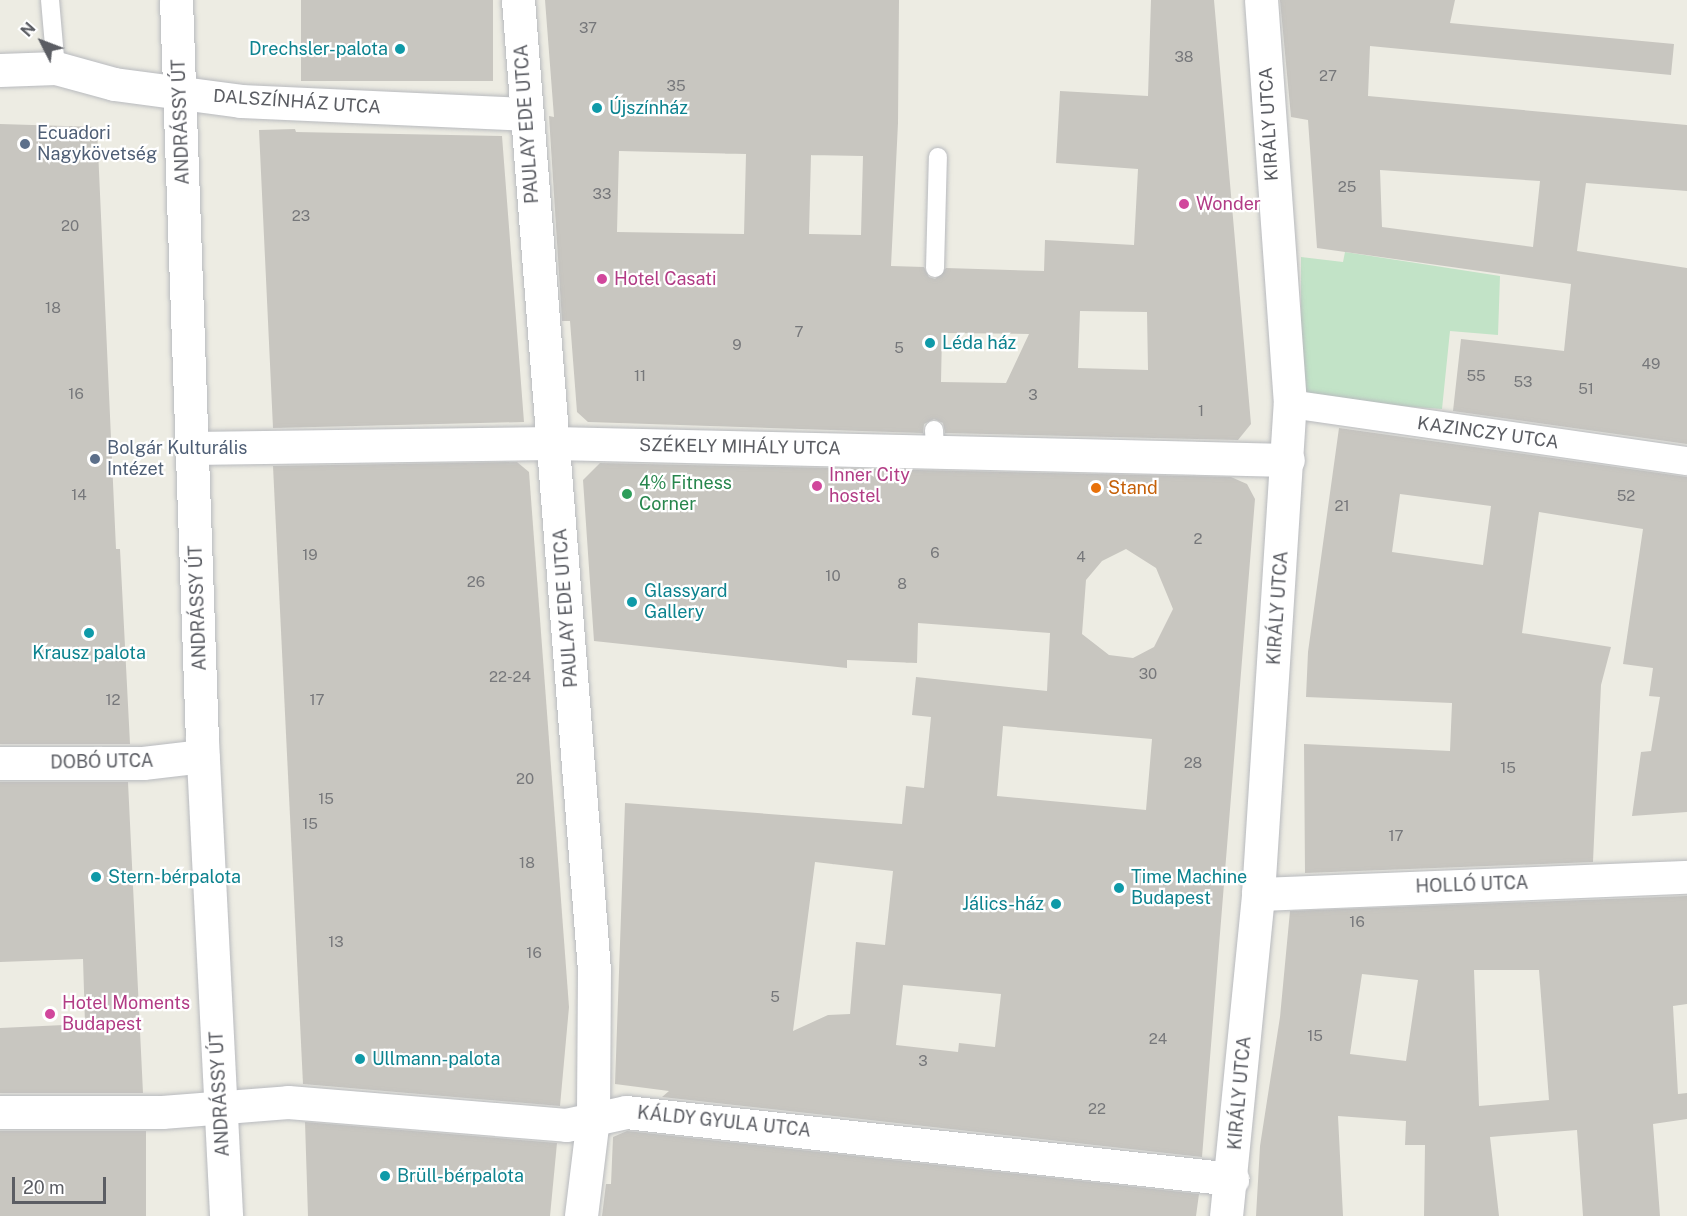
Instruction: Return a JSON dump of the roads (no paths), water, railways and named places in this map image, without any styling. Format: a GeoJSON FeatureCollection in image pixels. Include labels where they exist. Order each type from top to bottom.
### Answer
{"type":"FeatureCollection","features":[{"type":"Feature","properties":{"kind":"street","name":"ANDRÁSSY ÚT"},"geometry":{"type":"LineString","coordinates":[[176,0],[203,756],[222,1108],[225,1216]]}},
{"type":"Feature","properties":{"kind":"street","name":"PAULAY EDE UTCA"},"geometry":{"type":"LineString","coordinates":[[518,0],[525,114],[594,970],[593,1119],[581,1216]]}},
{"type":"Feature","properties":{"kind":"street","name":"KIRÁLY UTCA"},"geometry":{"type":"LineString","coordinates":[[1226,1216],[1232,1179],[1258,894],[1290,404],[1261,0]]}},
{"type":"Feature","properties":{"kind":"street","name":"DALSZÍNHÁZ UTCA"},"geometry":{"type":"LineString","coordinates":[[0,70],[56,68],[114,84],[242,101],[525,114]]}},
{"type":"Feature","properties":{"kind":"street","name":"KAZINCZY UTCA"},"geometry":{"type":"LineString","coordinates":[[1290,404],[1687,461]]}},
{"type":"Feature","properties":{"kind":"street","name":"SZÉKELY MIHÁLY UTCA"},"geometry":{"type":"LineString","coordinates":[[192,448],[934,441],[1288,460]]}},
{"type":"Feature","properties":{"kind":"street","name":"DOBÓ UTCA"},"geometry":{"type":"LineString","coordinates":[[0,763],[143,763],[203,756]]}},
{"type":"Feature","properties":{"kind":"street","name":"HOLLÓ UTCA"},"geometry":{"type":"LineString","coordinates":[[1258,894],[1687,877]]}},
{"type":"Feature","properties":{"kind":"street","name":"KÁLDY GYULA UTCA"},"geometry":{"type":"LineString","coordinates":[[0,1112],[222,1108],[288,1102],[566,1125],[626,1112],[1232,1179]]}},
{"type":"Feature","properties":{"kind":"lane"},"geometry":{"type":"LineString","coordinates":[[50,0],[56,68]]}},
{"type":"Feature","properties":{"kind":"lane"},"geometry":{"type":"LineString","coordinates":[[935,268],[938,157]]}},
{"type":"Feature","properties":{"kind":"place","name":"Drechsler-palota"},"geometry":{"type":"Point","coordinates":[400,49]}},
{"type":"Feature","properties":{"kind":"place","name":"Újszínház"},"geometry":{"type":"Point","coordinates":[597,108]}},
{"type":"Feature","properties":{"kind":"place","name":"Ecuadori Nagykövetség"},"geometry":{"type":"Point","coordinates":[25,144]}},
{"type":"Feature","properties":{"kind":"place","name":"Wonder"},"geometry":{"type":"Point","coordinates":[1184,204]}},
{"type":"Feature","properties":{"kind":"place","name":"Hotel Casati"},"geometry":{"type":"Point","coordinates":[602,279]}},
{"type":"Feature","properties":{"kind":"place","name":"Léda ház"},"geometry":{"type":"Point","coordinates":[930,343]}},
{"type":"Feature","properties":{"kind":"place","name":"Bolgár Kulturális Intézet"},"geometry":{"type":"Point","coordinates":[95,459]}},
{"type":"Feature","properties":{"kind":"place","name":"Inner City hostel"},"geometry":{"type":"Point","coordinates":[817,486]}},
{"type":"Feature","properties":{"kind":"place","name":"Stand"},"geometry":{"type":"Point","coordinates":[1096,488]}},
{"type":"Feature","properties":{"kind":"place","name":"4% Fitness Corner"},"geometry":{"type":"Point","coordinates":[627,494]}},
{"type":"Feature","properties":{"kind":"place","name":"Glassyard Gallery"},"geometry":{"type":"Point","coordinates":[632,602]}},
{"type":"Feature","properties":{"kind":"place","name":"Krausz palota"},"geometry":{"type":"Point","coordinates":[89,633]}},
{"type":"Feature","properties":{"kind":"place","name":"Stern-bérpalota"},"geometry":{"type":"Point","coordinates":[96,877]}},
{"type":"Feature","properties":{"kind":"place","name":"Time Machine Budapest"},"geometry":{"type":"Point","coordinates":[1119,888]}},
{"type":"Feature","properties":{"kind":"place","name":"Jálics-ház"},"geometry":{"type":"Point","coordinates":[1056,904]}},
{"type":"Feature","properties":{"kind":"place","name":"Hotel Moments Budapest"},"geometry":{"type":"Point","coordinates":[50,1014]}},
{"type":"Feature","properties":{"kind":"place","name":"Ullmann-palota"},"geometry":{"type":"Point","coordinates":[360,1059]}},
{"type":"Feature","properties":{"kind":"place","name":"Brüll-bérpalota"},"geometry":{"type":"Point","coordinates":[385,1176]}}]}
